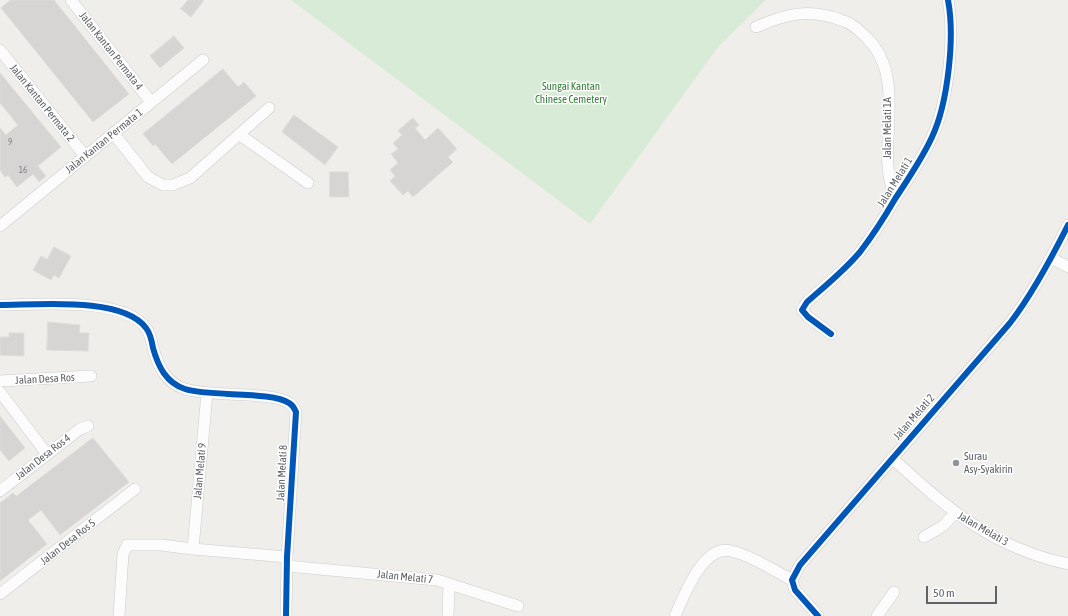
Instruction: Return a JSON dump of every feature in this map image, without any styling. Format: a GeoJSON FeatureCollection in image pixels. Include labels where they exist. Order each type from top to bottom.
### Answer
{"type":"FeatureCollection","features":[{"type":"Feature","properties":{"kind":"street","name":"Jalan Kantan Permata 4"},"geometry":{"type":"LineString","coordinates":[[71,0],[151,102]]}},
{"type":"Feature","properties":{"kind":"street","name":"Jalan Melati 1"},"geometry":{"type":"LineString","coordinates":[[831,334],[808,317],[802,310],[807,302],[859,253],[882,223],[916,168],[933,136],[944,96],[950,62],[952,17],[948,0]]}},
{"type":"Feature","properties":{"kind":"street","name":"Jalan Melati 1A"},"geometry":{"type":"LineString","coordinates":[[756,28],[792,15],[812,12],[849,22],[875,46],[883,60],[887,80],[890,107],[888,166],[895,200]]}},
{"type":"Feature","properties":{"kind":"street","name":"Jalan Kantan Permata 2"},"geometry":{"type":"LineString","coordinates":[[0,50],[85,156]]}},
{"type":"Feature","properties":{"kind":"street","name":"Jalan Kantan Permata 1"},"geometry":{"type":"LineString","coordinates":[[1,222],[113,134],[203,60]]}},
{"type":"Feature","properties":{"kind":"street"},"geometry":{"type":"LineString","coordinates":[[113,134],[148,177],[163,184],[172,185],[190,178],[269,108]]}},
{"type":"Feature","properties":{"kind":"street"},"geometry":{"type":"LineString","coordinates":[[240,135],[308,183]]}},
{"type":"Feature","properties":{"kind":"street","name":"Jalan Melati 2"},"geometry":{"type":"LineString","coordinates":[[792,580],[800,565],[1025,304],[1068,225]]}},
{"type":"Feature","properties":{"kind":"street"},"geometry":{"type":"LineString","coordinates":[[1051,258],[1068,268]]}},
{"type":"Feature","properties":{"kind":"street"},"geometry":{"type":"LineString","coordinates":[[0,305],[87,304],[124,313],[146,328],[164,375],[174,386],[198,393],[207,393]]}},
{"type":"Feature","properties":{"kind":"street","name":"Jalan Desa Ros"},"geometry":{"type":"LineString","coordinates":[[0,381],[91,376]]}},
{"type":"Feature","properties":{"kind":"street"},"geometry":{"type":"LineString","coordinates":[[0,392],[47,454]]}},
{"type":"Feature","properties":{"kind":"street","name":"Jalan Melati 8"},"geometry":{"type":"LineString","coordinates":[[207,393],[268,397],[288,402],[294,406],[296,412],[287,562],[286,616]]}},
{"type":"Feature","properties":{"kind":"street","name":"Jalan Melati 9"},"geometry":{"type":"LineString","coordinates":[[193,550],[207,393]]}},
{"type":"Feature","properties":{"kind":"street","name":"Jalan Desa Ros 4"},"geometry":{"type":"LineString","coordinates":[[0,490],[80,429],[88,426]]}},
{"type":"Feature","properties":{"kind":"street","name":"Jalan Melati 3"},"geometry":{"type":"LineString","coordinates":[[892,458],[967,522],[1018,549],[1068,564]]}},
{"type":"Feature","properties":{"kind":"street","name":"Jalan Desa Ros 5"},"geometry":{"type":"LineString","coordinates":[[0,594],[136,489]]}},
{"type":"Feature","properties":{"kind":"street"},"geometry":{"type":"LineString","coordinates":[[924,537],[943,526],[955,513]]}},
{"type":"Feature","properties":{"kind":"street"},"geometry":{"type":"LineString","coordinates":[[119,616],[123,554],[128,545],[161,545],[287,562]]}},
{"type":"Feature","properties":{"kind":"street"},"geometry":{"type":"LineString","coordinates":[[675,616],[700,566],[717,551],[730,550],[757,561],[792,580],[795,590],[818,616]]}},
{"type":"Feature","properties":{"kind":"street","name":"Jalan Melati 7"},"geometry":{"type":"LineString","coordinates":[[287,562],[437,580],[518,606]]}},
{"type":"Feature","properties":{"kind":"street"},"geometry":{"type":"LineString","coordinates":[[448,616],[449,585]]}},
{"type":"Feature","properties":{"kind":"street"},"geometry":{"type":"LineString","coordinates":[[877,616],[894,592]]}},
{"type":"Feature","properties":{"kind":"green space","name":"Sungai Kantan Chinese Cemetery"},"geometry":{"type":"Polygon","coordinates":[[[291,0],[766,0],[718,47],[590,224],[291,0]]]}},
{"type":"Feature","properties":{"kind":"building"},"geometry":{"type":"Polygon","coordinates":[[[11,0],[54,0],[129,94],[93,122],[1,8],[11,0]]]}},
{"type":"Feature","properties":{"kind":"building"},"geometry":{"type":"Polygon","coordinates":[[[188,0],[204,0],[191,17],[181,9],[188,0]]]}},
{"type":"Feature","properties":{"kind":"building"},"geometry":{"type":"Polygon","coordinates":[[[174,36],[184,48],[160,68],[150,56],[174,36]]]}},
{"type":"Feature","properties":{"kind":"building"},"geometry":{"type":"Polygon","coordinates":[[[223,69],[238,87],[244,82],[256,96],[172,164],[155,144],[153,146],[143,134],[223,69]]]}},
{"type":"Feature","properties":{"kind":"building"},"geometry":{"type":"Polygon","coordinates":[[[0,73],[61,147],[38,166],[46,176],[39,182],[33,174],[17,187],[8,175],[5,177],[0,170],[0,128],[6,135],[18,125],[0,103],[0,73]]]}},
{"type":"Feature","properties":{"kind":"building"},"geometry":{"type":"Polygon","coordinates":[[[294,115],[338,147],[325,165],[282,132],[294,115]]]}},
{"type":"Feature","properties":{"kind":"building"},"geometry":{"type":"Polygon","coordinates":[[[413,118],[419,125],[415,128],[425,140],[438,128],[457,149],[448,157],[453,162],[413,197],[408,191],[403,195],[390,181],[395,176],[390,170],[398,163],[391,154],[398,149],[393,143],[402,135],[398,131],[413,118]]]}},
{"type":"Feature","properties":{"kind":"building"},"geometry":{"type":"Polygon","coordinates":[[[330,172],[348,172],[349,197],[330,197],[330,172]]]}},
{"type":"Feature","properties":{"kind":"building"},"geometry":{"type":"Polygon","coordinates":[[[54,247],[71,256],[59,278],[54,275],[51,280],[33,270],[41,256],[47,259],[54,247]]]}},
{"type":"Feature","properties":{"kind":"building"},"geometry":{"type":"Polygon","coordinates":[[[48,322],[80,325],[79,333],[89,333],[88,351],[47,350],[48,322]]]}},
{"type":"Feature","properties":{"kind":"building"},"geometry":{"type":"Polygon","coordinates":[[[9,333],[24,333],[24,356],[0,355],[0,337],[9,337],[9,333]]]}},
{"type":"Feature","properties":{"kind":"building"},"geometry":{"type":"Polygon","coordinates":[[[0,416],[25,448],[9,461],[0,450],[0,416]]]}},
{"type":"Feature","properties":{"kind":"building"},"geometry":{"type":"Polygon","coordinates":[[[93,438],[129,482],[60,535],[41,510],[28,520],[47,544],[0,581],[0,503],[13,493],[16,496],[93,438]]]}},
{"type":"Feature","properties":{"kind":"cycle path"},"geometry":{"type":"LineString","coordinates":[[831,334],[808,317],[802,310],[807,302],[841,272],[860,252],[915,169],[932,137],[938,123],[949,70],[951,32],[948,0]]}},
{"type":"Feature","properties":{"kind":"cycle path"},"geometry":{"type":"LineString","coordinates":[[818,616],[795,590],[792,580],[800,565],[1010,323],[1041,276],[1068,225]]}},
{"type":"Feature","properties":{"kind":"cycle path"},"geometry":{"type":"LineString","coordinates":[[0,305],[78,304],[119,311],[135,318],[146,328],[150,335],[160,367],[168,378],[178,386],[185,389],[209,393],[255,395],[281,399],[292,406],[296,412],[287,557],[286,616]]}},
{"type":"Feature","properties":{"kind":"place","name":"Surau Asy-Syakirin"},"geometry":{"type":"Point","coordinates":[956,463]}}]}
